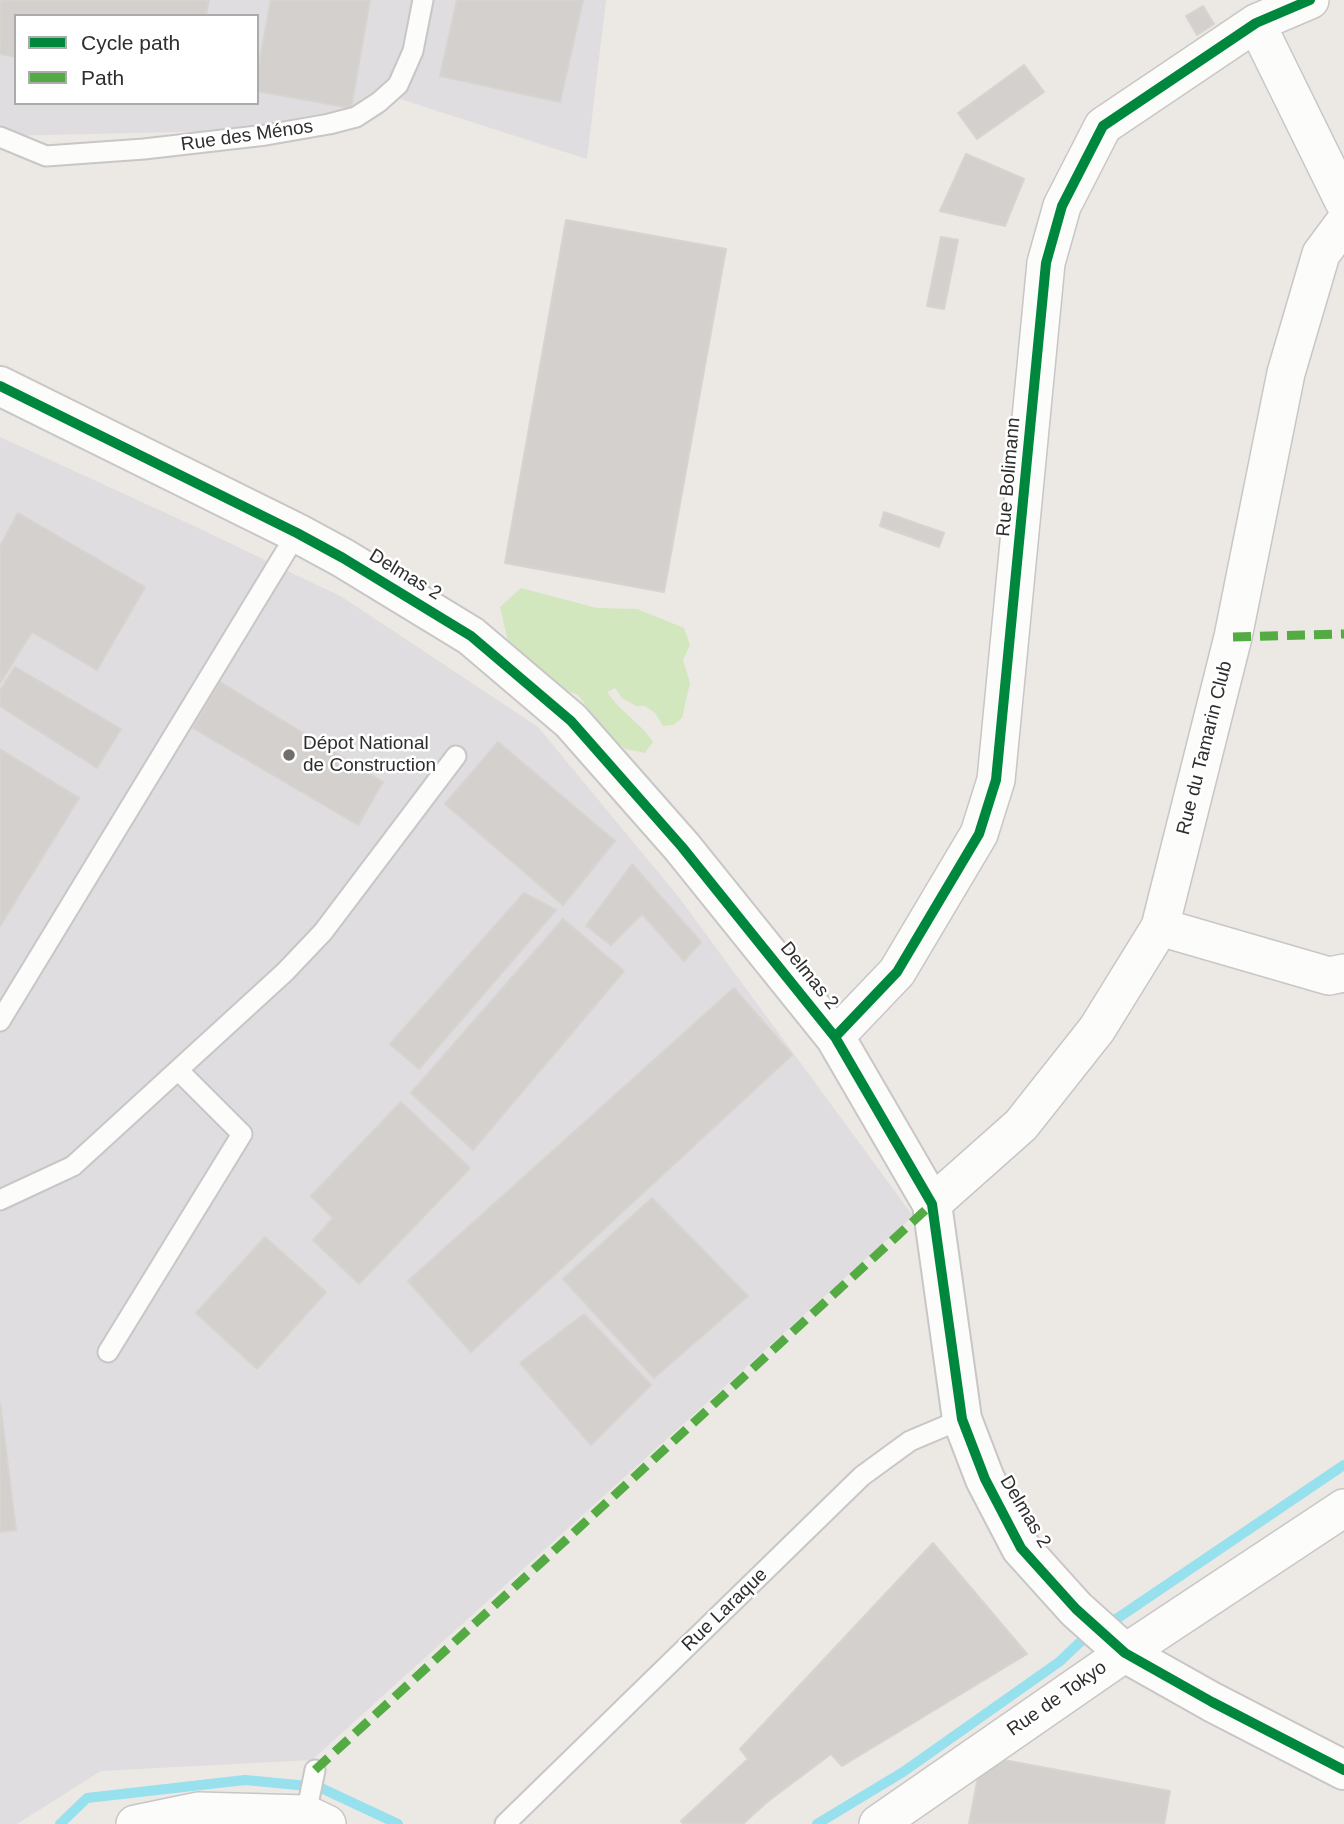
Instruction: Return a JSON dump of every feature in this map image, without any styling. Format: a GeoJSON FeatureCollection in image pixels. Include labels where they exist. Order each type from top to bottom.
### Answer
{"type":"FeatureCollection","features":[{"type":"Feature","properties":{"kind":"street","name":"Rue Bolimann"},"geometry":{"type":"LineString","coordinates":[[835,1037],[897,972],[979,834],[996,780],[1046,263],[1062,206],[1103,126],[1256,23],[1310,0]]}},
{"type":"Feature","properties":{"kind":"street"},"geometry":{"type":"LineString","coordinates":[[1256,23],[1344,202]]}},
{"type":"Feature","properties":{"kind":"street","name":"Rue du Tamarin Club"},"geometry":{"type":"LineString","coordinates":[[932,1204],[1021,1125],[1097,1028],[1160,927],[1233,637],[1289,361],[1321,254],[1344,223]]}},
{"type":"Feature","properties":{"kind":"street","name":"Delmas 2"},"geometry":{"type":"LineString","coordinates":[[0,386],[343,558],[471,636],[570,721],[682,847],[835,1037],[932,1204],[962,1419],[985,1479],[1021,1548],[1076,1609],[1125,1653],[1212,1702],[1344,1770]]}},
{"type":"Feature","properties":{"kind":"street"},"geometry":{"type":"LineString","coordinates":[[1160,927],[1329,976],[1344,973]]}},
{"type":"Feature","properties":{"kind":"street","name":"Rue de Tokyo"},"geometry":{"type":"LineString","coordinates":[[878,1824],[1125,1653],[1344,1508]]}},
{"type":"Feature","properties":{"kind":"street"},"geometry":{"type":"LineString","coordinates":[[135,1824],[198,1811],[313,1813]]}},
{"type":"Feature","properties":{"kind":"lane","name":"Rue des Ménos"},"geometry":{"type":"LineString","coordinates":[[0,137],[46,156],[144,149],[266,135],[356,117],[398,85],[413,51],[423,0]]}},
{"type":"Feature","properties":{"kind":"lane"},"geometry":{"type":"LineString","coordinates":[[0,1021],[297,533]]}},
{"type":"Feature","properties":{"kind":"lane"},"geometry":{"type":"LineString","coordinates":[[0,1200],[73,1167],[285,972],[323,932],[456,756]]}},
{"type":"Feature","properties":{"kind":"lane"},"geometry":{"type":"LineString","coordinates":[[108,1352],[242,1134],[177,1070]]}},
{"type":"Feature","properties":{"kind":"lane","name":"Rue Laraque"},"geometry":{"type":"LineString","coordinates":[[505,1824],[862,1476],[910,1441],[962,1419]]}},
{"type":"Feature","properties":{"kind":"lane"},"geometry":{"type":"LineString","coordinates":[[313,1813],[315,1770]]}},
{"type":"Feature","properties":{"kind":"shaded area"},"geometry":{"type":"Polygon","coordinates":[[[0,0],[606,0],[587,159],[400,99],[224,131],[0,136],[0,0]]]}},
{"type":"Feature","properties":{"kind":"shaded area"},"geometry":{"type":"Polygon","coordinates":[[[0,437],[342,597],[538,727],[678,896],[913,1216],[312,1760],[101,1771],[17,1824],[0,1824],[0,437]]]}},
{"type":"Feature","properties":{"kind":"green space"},"geometry":{"type":"Polygon","coordinates":[[[521,588],[597,608],[637,609],[684,628],[690,645],[683,660],[690,683],[682,718],[673,725],[663,726],[655,713],[645,706],[636,706],[622,698],[615,688],[607,692],[653,742],[645,753],[626,749],[611,738],[578,695],[548,682],[510,650],[500,607],[521,588]]]}},
{"type":"Feature","properties":{"kind":"building"},"geometry":{"type":"Polygon","coordinates":[[[1,0],[209,0],[206,14],[14,14],[14,57],[0,54],[1,0]]]}},
{"type":"Feature","properties":{"kind":"building"},"geometry":{"type":"Polygon","coordinates":[[[271,0],[370,0],[351,108],[259,91],[259,64],[271,0]]]}},
{"type":"Feature","properties":{"kind":"building"},"geometry":{"type":"Polygon","coordinates":[[[457,0],[583,0],[560,102],[440,76],[457,0]]]}},
{"type":"Feature","properties":{"kind":"building"},"geometry":{"type":"Polygon","coordinates":[[[1203,6],[1214,24],[1197,35],[1186,16],[1203,6]]]}},
{"type":"Feature","properties":{"kind":"building"},"geometry":{"type":"Polygon","coordinates":[[[1024,65],[1044,92],[977,139],[958,113],[1024,65]]]}},
{"type":"Feature","properties":{"kind":"building"},"geometry":{"type":"Polygon","coordinates":[[[966,154],[1024,179],[1005,226],[940,211],[966,154]]]}},
{"type":"Feature","properties":{"kind":"building"},"geometry":{"type":"Polygon","coordinates":[[[566,220],[726,249],[664,592],[505,563],[566,220]]]}},
{"type":"Feature","properties":{"kind":"building"},"geometry":{"type":"Polygon","coordinates":[[[941,237],[958,240],[944,309],[927,306],[941,237]]]}},
{"type":"Feature","properties":{"kind":"building"},"geometry":{"type":"Polygon","coordinates":[[[884,512],[944,533],[939,547],[880,526],[884,512]]]}},
{"type":"Feature","properties":{"kind":"building"},"geometry":{"type":"Polygon","coordinates":[[[18,513],[145,587],[97,670],[32,632],[0,683],[0,546],[18,513]]]}},
{"type":"Feature","properties":{"kind":"building"},"geometry":{"type":"Polygon","coordinates":[[[15,667],[121,729],[97,768],[0,706],[0,691],[15,667]]]}},
{"type":"Feature","properties":{"kind":"building","name":"Dépot National de Construction"},"geometry":{"type":"Polygon","coordinates":[[[220,682],[383,782],[358,825],[193,728],[220,682]]]}},
{"type":"Feature","properties":{"kind":"building"},"geometry":{"type":"Polygon","coordinates":[[[498,742],[615,841],[563,905],[445,804],[498,742]]]}},
{"type":"Feature","properties":{"kind":"building"},"geometry":{"type":"Polygon","coordinates":[[[0,749],[79,798],[0,926],[0,749]]]}},
{"type":"Feature","properties":{"kind":"building"},"geometry":{"type":"Polygon","coordinates":[[[632,864],[701,942],[684,961],[642,914],[611,945],[586,926],[632,864]]]}},
{"type":"Feature","properties":{"kind":"building"},"geometry":{"type":"Polygon","coordinates":[[[524,893],[556,910],[419,1069],[390,1044],[524,893]]]}},
{"type":"Feature","properties":{"kind":"building"},"geometry":{"type":"Polygon","coordinates":[[[563,919],[624,971],[473,1150],[411,1093],[563,919]]]}},
{"type":"Feature","properties":{"kind":"building"},"geometry":{"type":"Polygon","coordinates":[[[734,988],[792,1055],[471,1352],[408,1281],[734,988]]]}},
{"type":"Feature","properties":{"kind":"building"},"geometry":{"type":"Polygon","coordinates":[[[401,1102],[470,1168],[359,1284],[313,1240],[333,1218],[311,1196],[401,1102]]]}},
{"type":"Feature","properties":{"kind":"building"},"geometry":{"type":"Polygon","coordinates":[[[652,1198],[748,1296],[654,1378],[563,1279],[652,1198]]]}},
{"type":"Feature","properties":{"kind":"building"},"geometry":{"type":"Polygon","coordinates":[[[265,1237],[326,1292],[257,1369],[196,1313],[265,1237]]]}},
{"type":"Feature","properties":{"kind":"building"},"geometry":{"type":"Polygon","coordinates":[[[584,1314],[651,1385],[591,1445],[520,1363],[584,1314]]]}},
{"type":"Feature","properties":{"kind":"building"},"geometry":{"type":"Polygon","coordinates":[[[0,1403],[16,1530],[0,1532],[0,1403]]]}},
{"type":"Feature","properties":{"kind":"building"},"geometry":{"type":"Polygon","coordinates":[[[933,1543],[1027,1654],[842,1766],[831,1754],[767,1802],[743,1824],[683,1824],[681,1821],[748,1759],[740,1749],[933,1543]]]}},
{"type":"Feature","properties":{"kind":"building"},"geometry":{"type":"Polygon","coordinates":[[[982,1756],[1170,1791],[1164,1824],[969,1824],[982,1756]]]}},
{"type":"Feature","properties":{"kind":"waterway"},"geometry":{"type":"LineString","coordinates":[[1106,1626],[1344,1465]]}},
{"type":"Feature","properties":{"kind":"waterway"},"geometry":{"type":"LineString","coordinates":[[817,1824],[903,1772],[1059,1662],[1092,1635]]}},
{"type":"Feature","properties":{"kind":"waterway"},"geometry":{"type":"LineString","coordinates":[[60,1824],[87,1798],[245,1780],[319,1787],[398,1824]]}},
{"type":"Feature","properties":{"kind":"marked path"},"geometry":{"type":"LineString","coordinates":[[1233,637],[1344,634]]}},
{"type":"Feature","properties":{"kind":"marked path"},"geometry":{"type":"LineString","coordinates":[[315,1770],[932,1204]]}},
{"type":"Feature","properties":{"kind":"cycle path"},"geometry":{"type":"LineString","coordinates":[[835,1037],[897,972],[979,834],[996,780],[1046,263],[1062,206],[1103,126],[1256,23],[1310,0]]}},
{"type":"Feature","properties":{"kind":"cycle path"},"geometry":{"type":"LineString","coordinates":[[0,386],[343,558],[471,636],[571,721],[682,847],[835,1037],[932,1204],[962,1419],[985,1479],[1021,1548],[1076,1609],[1125,1653],[1212,1702],[1344,1770]]}},
{"type":"Feature","properties":{"kind":"place","name":"Dépot National de Construction"},"geometry":{"type":"Point","coordinates":[289,755]}}]}
